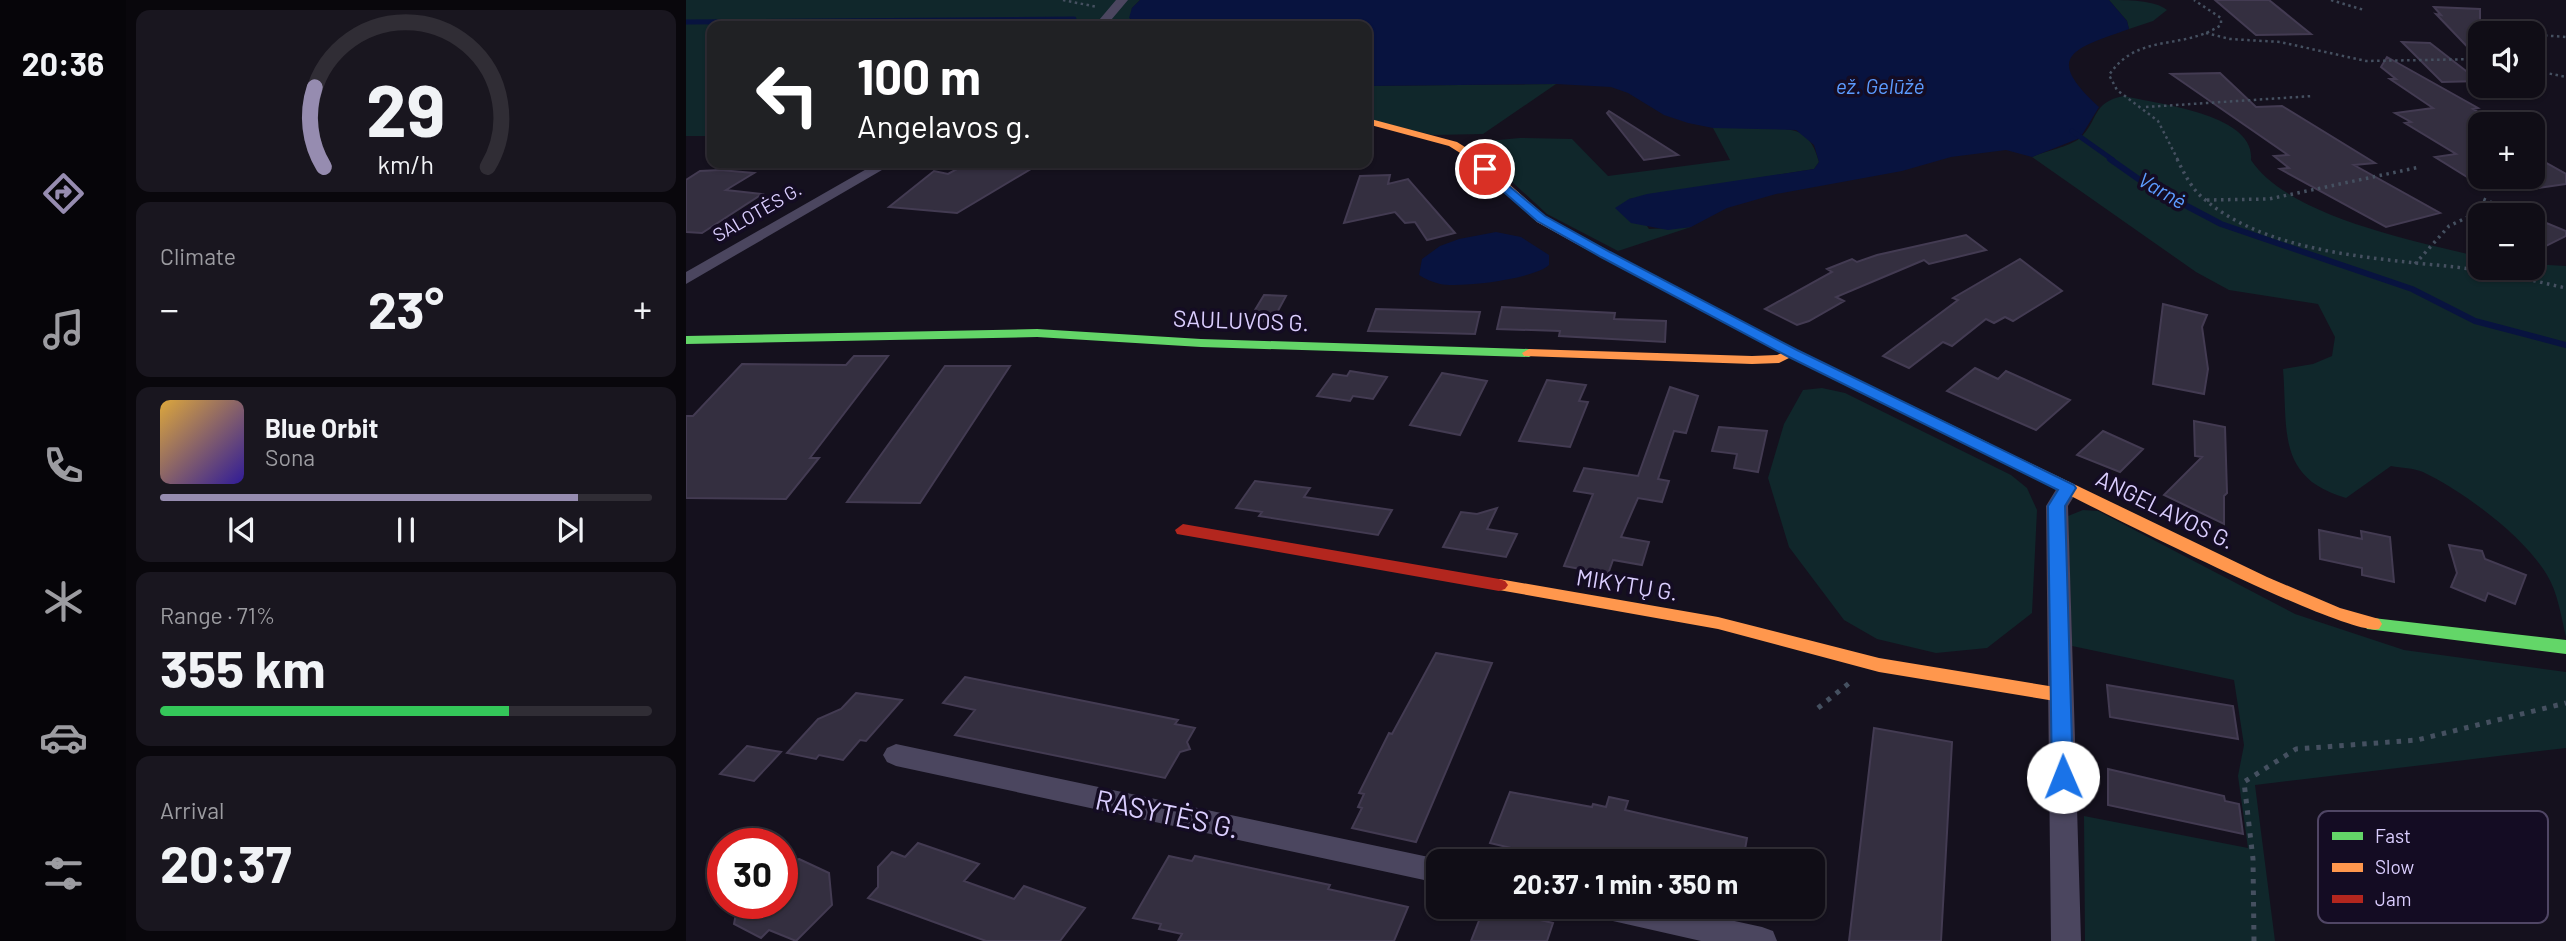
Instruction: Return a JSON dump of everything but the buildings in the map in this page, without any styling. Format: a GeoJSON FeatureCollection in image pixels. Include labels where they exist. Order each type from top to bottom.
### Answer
{"type":"FeatureCollection","features":[{"type":"Feature","properties":{"kind":"street"},"geometry":{"type":"LineString","coordinates":[[1104,21],[1122,0]]}},
{"type":"Feature","properties":{"kind":"street","name":"ANGELAVOS G."},"geometry":{"type":"LineString","coordinates":[[1372,122],[1453,144],[1469,154],[1541,219],[1792,353],[2068,488],[2334,612],[2385,628],[2566,647]]}},
{"type":"Feature","properties":{"kind":"street","name":"SALOTĖS G."},"geometry":{"type":"LineString","coordinates":[[686,279],[878,168]]}},
{"type":"Feature","properties":{"kind":"street","name":"SAULUVOS G."},"geometry":{"type":"LineString","coordinates":[[686,341],[1037,333],[1201,343],[1724,359],[1772,360],[1792,353]]}},
{"type":"Feature","properties":{"kind":"street"},"geometry":{"type":"LineString","coordinates":[[2066,941],[2057,506],[2059,498],[2068,488]]}},
{"type":"Feature","properties":{"kind":"street","name":"MIKYTŲ G."},"geometry":{"type":"LineString","coordinates":[[1183,530],[1718,623],[1867,662],[2061,695]]}},
{"type":"Feature","properties":{"kind":"street","name":"RASYTĖS G."},"geometry":{"type":"LineString","coordinates":[[895,755],[1426,868]]}},
{"type":"Feature","properties":{"kind":"street"},"geometry":{"type":"LineString","coordinates":[[1663,919],[1762,941]]}},
{"type":"Feature","properties":{"kind":"path"},"geometry":{"type":"LineString","coordinates":[[1063,0],[1112,12]]}},
{"type":"Feature","properties":{"kind":"path"},"geometry":{"type":"LineString","coordinates":[[2194,0],[2221,18],[2221,25],[2205,33],[2128,53],[2116,61],[2109,75],[2117,91],[2145,107],[2157,120],[2191,185],[2205,200],[2251,226],[2287,238],[2366,257],[2491,272],[2566,288]]}},
{"type":"Feature","properties":{"kind":"path"},"geometry":{"type":"LineString","coordinates":[[2331,0],[2364,10]]}},
{"type":"Feature","properties":{"kind":"path"},"geometry":{"type":"LineString","coordinates":[[2205,33],[2230,39],[2280,42],[2366,61],[2468,59]]}},
{"type":"Feature","properties":{"kind":"path"},"geometry":{"type":"LineString","coordinates":[[2545,35],[2566,37]]}},
{"type":"Feature","properties":{"kind":"path"},"geometry":{"type":"LineString","coordinates":[[2545,73],[2566,77]]}},
{"type":"Feature","properties":{"kind":"path"},"geometry":{"type":"LineString","coordinates":[[2145,107],[2313,96]]}},
{"type":"Feature","properties":{"kind":"path"},"geometry":{"type":"LineString","coordinates":[[2205,200],[2269,199],[2420,167]]}},
{"type":"Feature","properties":{"kind":"path"},"geometry":{"type":"LineString","coordinates":[[2415,264],[2449,226],[2495,204],[2483,199]]}},
{"type":"Feature","properties":{"kind":"path"},"geometry":{"type":"LineString","coordinates":[[1818,708],[1850,684],[1867,662]]}},
{"type":"Feature","properties":{"kind":"path"},"geometry":{"type":"LineString","coordinates":[[2254,941],[2253,859],[2244,782],[2296,749],[2417,740],[2566,703]]}},
{"type":"Feature","properties":{"kind":"green space"},"geometry":{"type":"Polygon","coordinates":[[[686,0],[1140,0],[1132,8],[1130,21],[707,21],[707,136],[686,136],[686,0]]]}},
{"type":"Feature","properties":{"kind":"green space"},"geometry":{"type":"Polygon","coordinates":[[[2109,0],[2148,2],[2167,10],[2153,21],[2129,29],[2127,21],[2109,0]]]}},
{"type":"Feature","properties":{"kind":"green space"},"geometry":{"type":"Polygon","coordinates":[[[1556,84],[1483,134],[1432,135],[1372,120],[1372,86],[1556,84]]]}},
{"type":"Feature","properties":{"kind":"green space"},"geometry":{"type":"Polygon","coordinates":[[[2124,96],[2180,108],[2222,122],[2238,132],[2248,144],[2251,160],[2269,180],[2294,197],[2355,224],[2468,254],[2468,280],[2545,280],[2545,265],[2566,266],[2566,637],[2554,589],[2537,560],[2491,516],[2439,480],[2423,472],[2391,466],[2346,498],[2323,489],[2307,478],[2290,449],[2283,369],[2313,364],[2332,356],[2335,337],[2318,304],[2229,290],[2196,272],[2032,157],[2080,138],[2101,107],[2124,96]]]}},
{"type":"Feature","properties":{"kind":"green space"},"geometry":{"type":"Polygon","coordinates":[[[1760,127],[1791,130],[1805,136],[1815,150],[1819,162],[1814,169],[1629,199],[1649,229],[1691,227],[1618,251],[1547,214],[1472,145],[1477,142],[1520,138],[1572,139],[1608,176],[1730,160],[1713,128],[1760,127]]]}},
{"type":"Feature","properties":{"kind":"green space"},"geometry":{"type":"Polygon","coordinates":[[[1822,388],[1845,393],[2011,475],[2027,488],[2037,510],[2032,613],[1987,648],[1936,653],[1877,639],[1844,620],[1789,547],[1768,478],[1784,424],[1803,390],[1822,388]]]}},
{"type":"Feature","properties":{"kind":"green space"},"geometry":{"type":"Polygon","coordinates":[[[2083,510],[2098,511],[2295,614],[2404,650],[2566,672],[2566,748],[2255,785],[2275,941],[2085,941],[2084,816],[2248,848],[2238,776],[2244,745],[2234,680],[2072,646],[2068,516],[2083,510]]]}},
{"type":"Feature","properties":{"kind":"water","name":"ež. Gelūžė"},"geometry":{"type":"Polygon","coordinates":[[[1140,0],[2109,0],[2127,21],[2129,29],[2093,42],[2072,56],[2069,65],[2072,76],[2099,107],[2080,138],[2032,157],[2006,150],[1951,157],[1902,171],[1776,194],[1727,208],[1691,227],[1668,230],[1631,223],[1615,208],[1629,199],[1647,194],[1814,169],[1819,162],[1814,145],[1796,130],[1713,128],[1688,123],[1664,115],[1628,93],[1611,87],[1556,84],[1372,86],[1372,21],[1135,21],[1129,18],[1132,8],[1140,0]]]}},
{"type":"Feature","properties":{"kind":"water"},"geometry":{"type":"Polygon","coordinates":[[[1496,232],[1521,237],[1549,255],[1549,265],[1513,278],[1464,285],[1440,284],[1419,275],[1422,259],[1440,246],[1459,239],[1496,232]]]}},
{"type":"Feature","properties":{"kind":"waterway"},"geometry":{"type":"LineString","coordinates":[[815,21],[1074,19]]}},
{"type":"Feature","properties":{"kind":"waterway"},"geometry":{"type":"LineString","coordinates":[[686,22],[707,22]]}},
{"type":"Feature","properties":{"kind":"waterway","name":"Varnė"},"geometry":{"type":"LineString","coordinates":[[2072,131],[2113,160]]}},
{"type":"Feature","properties":{"kind":"waterway","name":"Varnė"},"geometry":{"type":"LineString","coordinates":[[2110,159],[2147,185],[2221,224],[2412,289],[2475,321],[2566,345]]}},
{"type":"Feature","properties":{"kind":"traffic: fast"},"geometry":{"type":"LineString","coordinates":[[1588,245],[1792,353],[1984,446]]}},
{"type":"Feature","properties":{"kind":"traffic: fast"},"geometry":{"type":"LineString","coordinates":[[686,340],[1037,333],[1201,343],[1529,353]]}},
{"type":"Feature","properties":{"kind":"traffic: fast"},"geometry":{"type":"LineString","coordinates":[[2373,624],[2566,647]]}},
{"type":"Feature","properties":{"kind":"traffic: slow"},"geometry":{"type":"LineString","coordinates":[[1372,122],[1453,144],[1469,154],[1541,219],[1588,245]]}},
{"type":"Feature","properties":{"kind":"traffic: slow"},"geometry":{"type":"LineString","coordinates":[[1529,353],[1752,360],[1779,359],[1792,353]]}},
{"type":"Feature","properties":{"kind":"traffic: slow"},"geometry":{"type":"LineString","coordinates":[[1984,446],[2261,581],[2334,612],[2373,624]]}},
{"type":"Feature","properties":{"kind":"traffic: slow"},"geometry":{"type":"LineString","coordinates":[[1499,585],[1718,623],[1879,665],[2061,695]]}},
{"type":"Feature","properties":{"kind":"traffic: jam"},"geometry":{"type":"LineString","coordinates":[[1183,530],[1499,585]]}},
{"type":"Feature","properties":{"kind":"route"},"geometry":{"type":"LineString","coordinates":[[1485,169],[1541,219],[1792,353],[2068,488],[2059,498],[2057,506],[2063,777]]}}]}
